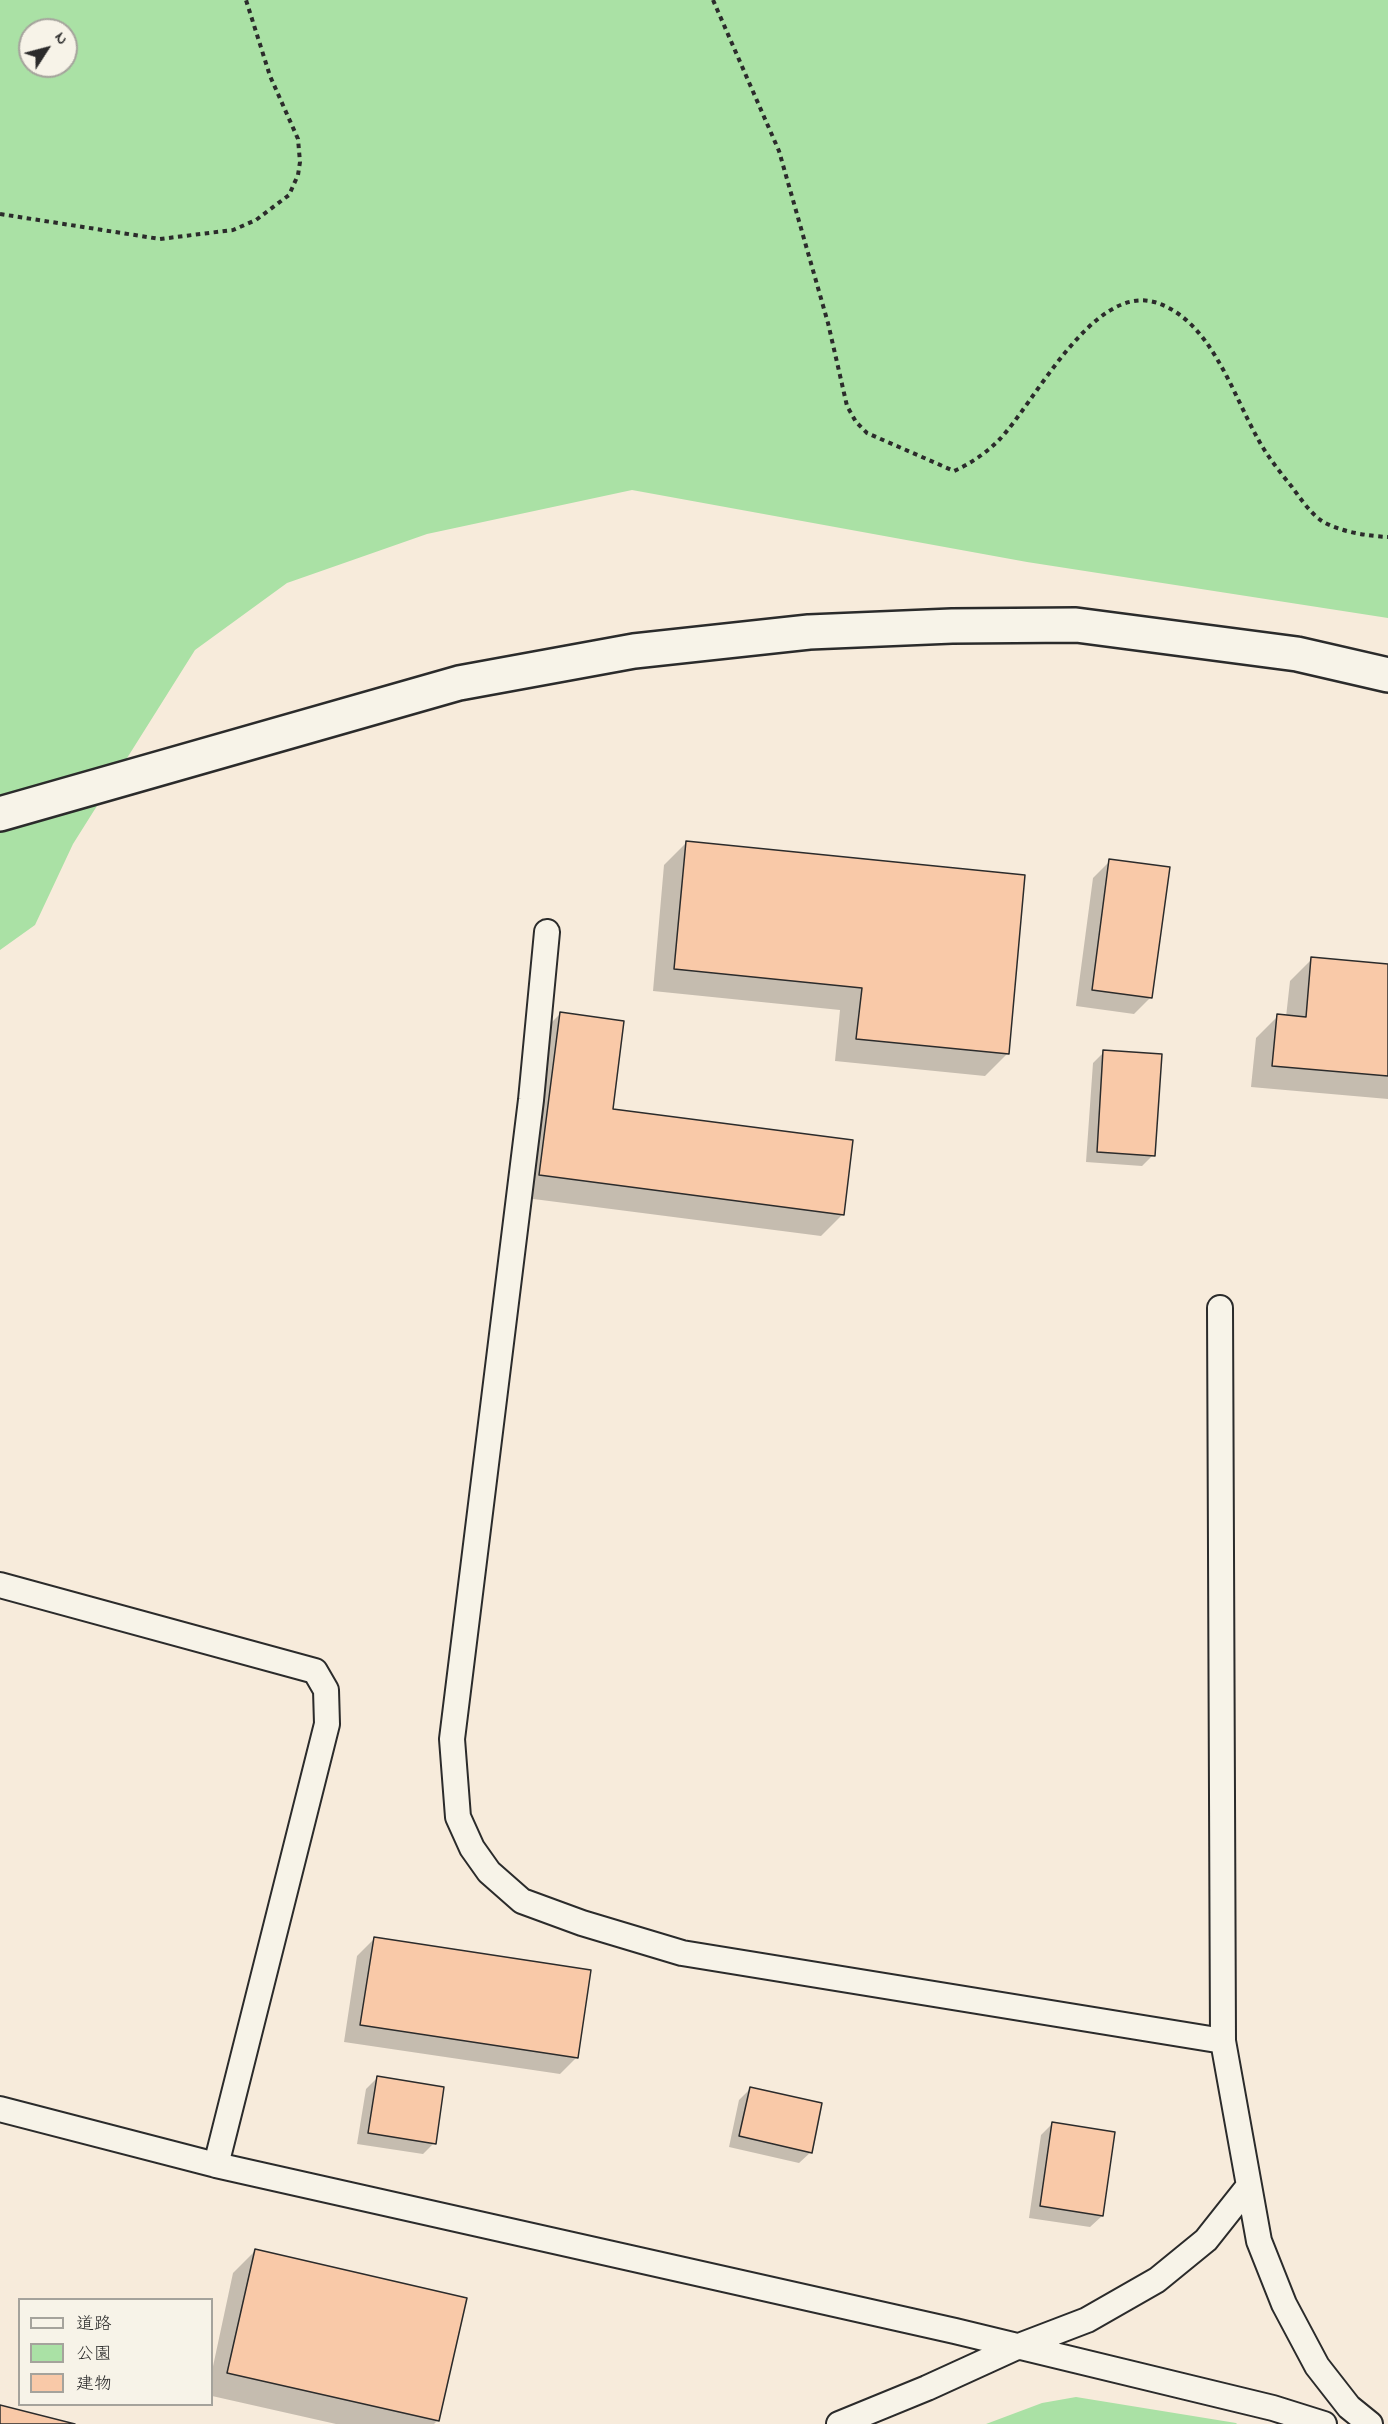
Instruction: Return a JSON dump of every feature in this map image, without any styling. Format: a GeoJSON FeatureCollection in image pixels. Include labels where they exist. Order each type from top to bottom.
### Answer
{"type":"FeatureCollection","features":[{"type":"Feature","properties":{"kind":"street"},"geometry":{"type":"LineString","coordinates":[[0,814],[459,683],[633,651],[809,632],[952,626],[1076,625],[1298,654],[1388,675]]}},
{"type":"Feature","properties":{"kind":"lane"},"geometry":{"type":"LineString","coordinates":[[547,932],[531,1100],[452,1739],[458,1817],[472,1848],[489,1872],[522,1901],[582,1923],[681,1953],[1223,2041]]}},
{"type":"Feature","properties":{"kind":"lane"},"geometry":{"type":"LineString","coordinates":[[1220,1308],[1223,2041],[1259,2241],[1284,2304],[1317,2366],[1348,2407],[1370,2424]]}},
{"type":"Feature","properties":{"kind":"lane"},"geometry":{"type":"LineString","coordinates":[[0,1585],[315,1671],[326,1690],[327,1724],[216,2165]]}},
{"type":"Feature","properties":{"kind":"lane"},"geometry":{"type":"LineString","coordinates":[[0,2109],[216,2165],[1019,2346],[1273,2408],[1324,2424]]}},
{"type":"Feature","properties":{"kind":"lane"},"geometry":{"type":"LineString","coordinates":[[839,2424],[927,2388],[1019,2346],[1087,2320],[1156,2280],[1206,2240],[1248,2187]]}},
{"type":"Feature","properties":{"kind":"path"},"geometry":{"type":"LineString","coordinates":[[0,214],[160,239],[233,230],[256,220],[289,195],[298,176],[300,162],[298,139],[270,76],[246,0]]}},
{"type":"Feature","properties":{"kind":"path"},"geometry":{"type":"LineString","coordinates":[[713,0],[779,152],[825,313],[847,406],[856,422],[867,434],[954,471],[966,466],[1001,438],[1058,360],[1090,327],[1102,316],[1129,300],[1147,300],[1181,314],[1215,356],[1268,455],[1302,500],[1322,521],[1365,536],[1388,537]]}},
{"type":"Feature","properties":{"kind":"green space"},"geometry":{"type":"Polygon","coordinates":[[[0,0],[1388,0],[1388,618],[1027,562],[632,490],[427,534],[287,583],[195,650],[73,844],[35,925],[0,950],[0,0]]]}},
{"type":"Feature","properties":{"kind":"green space"},"geometry":{"type":"Polygon","coordinates":[[[1076,2397],[1237,2424],[986,2424],[1042,2403],[1076,2397]]]}},
{"type":"Feature","properties":{"kind":"building"},"geometry":{"type":"Polygon","coordinates":[[[686,841],[1025,875],[1009,1054],[856,1039],[862,988],[674,969],[686,841]]]}},
{"type":"Feature","properties":{"kind":"building"},"geometry":{"type":"Polygon","coordinates":[[[1109,859],[1170,867],[1152,998],[1092,990],[1109,859]]]}},
{"type":"Feature","properties":{"kind":"building"},"geometry":{"type":"Polygon","coordinates":[[[1311,957],[1388,964],[1388,1076],[1272,1066],[1277,1014],[1306,1017],[1311,957]]]}},
{"type":"Feature","properties":{"kind":"building"},"geometry":{"type":"Polygon","coordinates":[[[560,1012],[624,1021],[613,1109],[853,1140],[844,1215],[539,1175],[560,1012]]]}},
{"type":"Feature","properties":{"kind":"building"},"geometry":{"type":"Polygon","coordinates":[[[1103,1050],[1162,1054],[1155,1156],[1097,1152],[1103,1050]]]}},
{"type":"Feature","properties":{"kind":"building"},"geometry":{"type":"Polygon","coordinates":[[[374,1937],[591,1970],[578,2058],[360,2025],[374,1937]]]}},
{"type":"Feature","properties":{"kind":"building"},"geometry":{"type":"Polygon","coordinates":[[[377,2076],[444,2087],[436,2144],[368,2133],[377,2076]]]}},
{"type":"Feature","properties":{"kind":"building"},"geometry":{"type":"Polygon","coordinates":[[[750,2087],[822,2103],[812,2153],[739,2136],[750,2087]]]}},
{"type":"Feature","properties":{"kind":"building"},"geometry":{"type":"Polygon","coordinates":[[[1052,2122],[1115,2132],[1103,2216],[1040,2206],[1052,2122]]]}},
{"type":"Feature","properties":{"kind":"building"},"geometry":{"type":"Polygon","coordinates":[[[255,2249],[467,2298],[439,2421],[227,2373],[255,2249]]]}},
{"type":"Feature","properties":{"kind":"building"},"geometry":{"type":"Polygon","coordinates":[[[0,2405],[75,2424],[0,2424],[0,2405]]]}}]}
